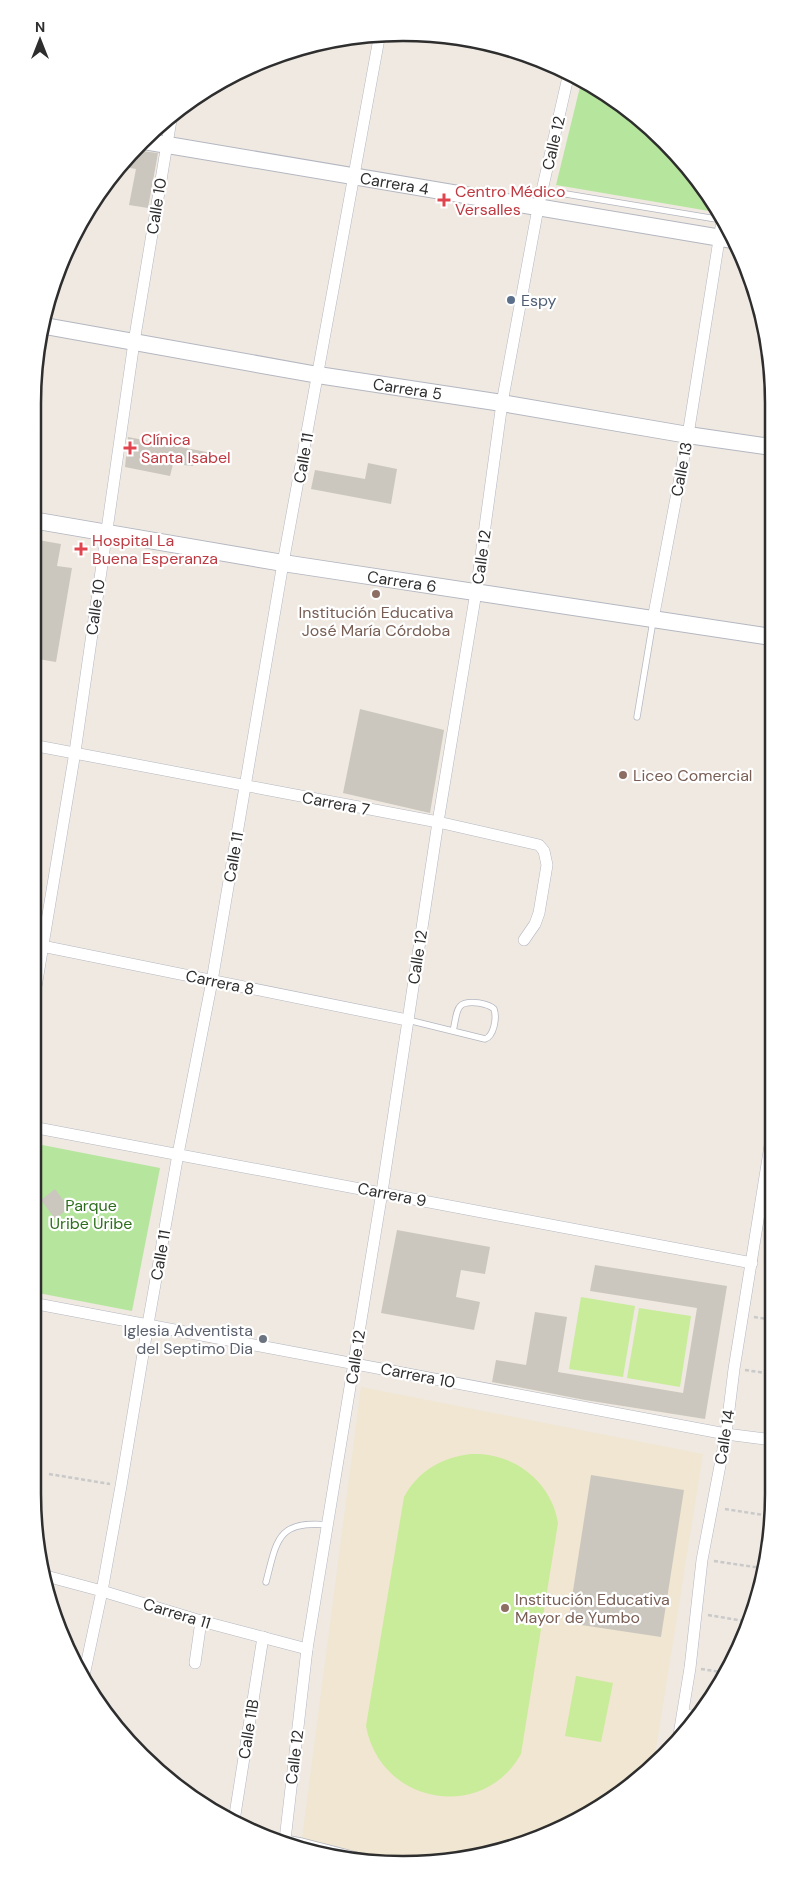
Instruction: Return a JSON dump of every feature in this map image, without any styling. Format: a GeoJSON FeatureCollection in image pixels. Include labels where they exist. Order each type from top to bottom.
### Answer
{"type":"FeatureCollection","features":[{"type":"Feature","properties":{"kind":"main road","name":"Carrera 4"},"geometry":{"type":"LineString","coordinates":[[152,142],[725,239]]}},
{"type":"Feature","properties":{"kind":"main road","name":"Carrera 5"},"geometry":{"type":"LineString","coordinates":[[49,327],[318,375],[765,446]]}},
{"type":"Feature","properties":{"kind":"main road","name":"Carrera 6"},"geometry":{"type":"LineString","coordinates":[[41,522],[283,563],[765,636]]}},
{"type":"Feature","properties":{"kind":"street","name":"Calle 11"},"geometry":{"type":"LineString","coordinates":[[86,1667],[102,1591],[178,1154],[212,981],[283,563],[378,42]]}},
{"type":"Feature","properties":{"kind":"street","name":"Calle 12"},"geometry":{"type":"LineString","coordinates":[[285,1836],[308,1648],[476,592],[502,403],[538,208],[567,81]]}},
{"type":"Feature","properties":{"kind":"street","name":"Calle 10"},"geometry":{"type":"LineString","coordinates":[[41,929],[75,752],[134,342],[170,126]]}},
{"type":"Feature","properties":{"kind":"street","name":"Calle 13"},"geometry":{"type":"LineString","coordinates":[[653,619],[726,242]]}},
{"type":"Feature","properties":{"kind":"street","name":"Carrera 7"},"geometry":{"type":"LineString","coordinates":[[41,746],[438,822],[539,844],[544,851],[546,865],[539,913],[535,924],[524,940]]}},
{"type":"Feature","properties":{"kind":"street","name":"Carrera 8"},"geometry":{"type":"LineString","coordinates":[[41,946],[407,1020]]}},
{"type":"Feature","properties":{"kind":"street","name":"Carrera 9"},"geometry":{"type":"LineString","coordinates":[[41,1129],[752,1263]]}},
{"type":"Feature","properties":{"kind":"street","name":"Calle 14"},"geometry":{"type":"LineString","coordinates":[[681,1726],[690,1668],[702,1560],[726,1434],[742,1316],[765,1178]]}},
{"type":"Feature","properties":{"kind":"street","name":"Carrera 10"},"geometry":{"type":"LineString","coordinates":[[41,1305],[726,1434],[765,1439]]}},
{"type":"Feature","properties":{"kind":"street","name":"Carrera 11"},"geometry":{"type":"LineString","coordinates":[[51,1577],[201,1621],[308,1648]]}},
{"type":"Feature","properties":{"kind":"street"},"geometry":{"type":"LineString","coordinates":[[195,1663],[201,1621]]}},
{"type":"Feature","properties":{"kind":"street","name":"Calle 11B"},"geometry":{"type":"LineString","coordinates":[[235,1814],[263,1637]]}},
{"type":"Feature","properties":{"kind":"street"},"geometry":{"type":"LineString","coordinates":[[683,1714],[689,1715]]}},
{"type":"Feature","properties":{"kind":"lane"},"geometry":{"type":"LineString","coordinates":[[542,190],[715,220]]}},
{"type":"Feature","properties":{"kind":"lane","name":"Calle 13"},"geometry":{"type":"LineString","coordinates":[[638,717],[653,619]]}},
{"type":"Feature","properties":{"kind":"lane"},"geometry":{"type":"LineString","coordinates":[[407,1020],[485,1039],[489,1038],[491,1034],[496,1014],[494,1009],[486,1004],[463,1003],[459,1007],[453,1031]]}},
{"type":"Feature","properties":{"kind":"lane"},"geometry":{"type":"LineString","coordinates":[[266,1582],[276,1544],[285,1531],[300,1525],[328,1525]]}},
{"type":"Feature","properties":{"kind":"path"},"geometry":{"type":"LineString","coordinates":[[742,1316],[765,1319]]}},
{"type":"Feature","properties":{"kind":"path"},"geometry":{"type":"LineString","coordinates":[[734,1369],[765,1373]]}},
{"type":"Feature","properties":{"kind":"path"},"geometry":{"type":"LineString","coordinates":[[49,1474],[121,1486]]}},
{"type":"Feature","properties":{"kind":"path"},"geometry":{"type":"LineString","coordinates":[[711,1507],[764,1515]]}},
{"type":"Feature","properties":{"kind":"path"},"geometry":{"type":"LineString","coordinates":[[702,1560],[757,1568]]}},
{"type":"Feature","properties":{"kind":"path"},"geometry":{"type":"LineString","coordinates":[[696,1613],[742,1621]]}},
{"type":"Feature","properties":{"kind":"path"},"geometry":{"type":"LineString","coordinates":[[690,1668],[718,1672]]}},
{"type":"Feature","properties":{"kind":"shaded area","name":"Institución Educativa Mayor de Yumbo"},"geometry":{"type":"Polygon","coordinates":[[[361,1387],[703,1454],[655,1754],[623,1781],[584,1807],[519,1837],[474,1849],[427,1855],[379,1855],[332,1849],[302,1841],[361,1387]]]}},
{"type":"Feature","properties":{"kind":"green space"},"geometry":{"type":"Polygon","coordinates":[[[580,88],[623,116],[659,147],[690,183],[709,211],[556,185],[580,88]]]}},
{"type":"Feature","properties":{"kind":"green space","name":"Parque Uribe Uribe"},"geometry":{"type":"Polygon","coordinates":[[[41,1145],[160,1168],[132,1311],[41,1294],[41,1145]]]}},
{"type":"Feature","properties":{"kind":"green space"},"geometry":{"type":"Polygon","coordinates":[[[581,1297],[635,1306],[623,1377],[569,1369],[581,1297]]]}},
{"type":"Feature","properties":{"kind":"green space"},"geometry":{"type":"Polygon","coordinates":[[[639,1308],[691,1316],[680,1387],[627,1378],[639,1308]]]}},
{"type":"Feature","properties":{"kind":"green space"},"geometry":{"type":"Polygon","coordinates":[[[471,1454],[501,1458],[528,1472],[547,1494],[554,1508],[558,1523],[521,1754],[504,1776],[482,1790],[459,1796],[434,1795],[411,1787],[391,1773],[375,1752],[366,1726],[404,1497],[416,1480],[432,1467],[450,1458],[471,1454]]]}},
{"type":"Feature","properties":{"kind":"green space"},"geometry":{"type":"Polygon","coordinates":[[[576,1676],[613,1683],[601,1742],[565,1736],[576,1676]]]}},
{"type":"Feature","properties":{"kind":"building"},"geometry":{"type":"Polygon","coordinates":[[[143,151],[158,153],[148,208],[129,205],[136,169],[128,168],[143,151]]]}},
{"type":"Feature","properties":{"kind":"building"},"geometry":{"type":"Polygon","coordinates":[[[128,437],[212,453],[211,465],[194,463],[193,466],[173,464],[170,476],[125,467],[128,437]]]}},
{"type":"Feature","properties":{"kind":"building"},"geometry":{"type":"Polygon","coordinates":[[[368,463],[397,469],[391,504],[311,489],[315,470],[365,479],[368,463]]]}},
{"type":"Feature","properties":{"kind":"building"},"geometry":{"type":"Polygon","coordinates":[[[41,541],[61,544],[57,566],[72,568],[56,662],[41,660],[41,541]]]}},
{"type":"Feature","properties":{"kind":"building"},"geometry":{"type":"Polygon","coordinates":[[[360,709],[444,730],[430,813],[343,793],[360,709]]]}},
{"type":"Feature","properties":{"kind":"building"},"geometry":{"type":"Polygon","coordinates":[[[55,1189],[69,1208],[55,1219],[41,1200],[55,1189]]]}},
{"type":"Feature","properties":{"kind":"building"},"geometry":{"type":"Polygon","coordinates":[[[397,1230],[490,1247],[485,1274],[461,1270],[456,1297],[480,1302],[474,1330],[381,1313],[397,1230]]]}},
{"type":"Feature","properties":{"kind":"building"},"geometry":{"type":"Polygon","coordinates":[[[595,1265],[727,1286],[705,1419],[585,1400],[492,1382],[496,1360],[526,1365],[535,1312],[567,1317],[558,1372],[683,1393],[697,1308],[590,1291],[595,1265]]]}},
{"type":"Feature","properties":{"kind":"building"},"geometry":{"type":"Polygon","coordinates":[[[591,1475],[684,1490],[661,1637],[568,1623],[591,1475]]]}},
{"type":"Feature","properties":{"kind":"place","name":"Centro Médico Versalles"},"geometry":{"type":"Point","coordinates":[444,200]}},
{"type":"Feature","properties":{"kind":"place","name":"Espy"},"geometry":{"type":"Point","coordinates":[511,300]}},
{"type":"Feature","properties":{"kind":"place","name":"Clínica Santa Isabel"},"geometry":{"type":"Point","coordinates":[130,448]}},
{"type":"Feature","properties":{"kind":"place","name":"Hospital La Buena Esperanza"},"geometry":{"type":"Point","coordinates":[81,549]}},
{"type":"Feature","properties":{"kind":"place","name":"Institución Educativa José María Córdoba"},"geometry":{"type":"Point","coordinates":[376,594]}},
{"type":"Feature","properties":{"kind":"place","name":"Liceo Comercial"},"geometry":{"type":"Point","coordinates":[623,775]}},
{"type":"Feature","properties":{"kind":"place","name":"Iglesia Adventista del Septimo Dia"},"geometry":{"type":"Point","coordinates":[263,1339]}},
{"type":"Feature","properties":{"kind":"place","name":"Institución Educativa Mayor de Yumbo"},"geometry":{"type":"Point","coordinates":[505,1608]}}]}
